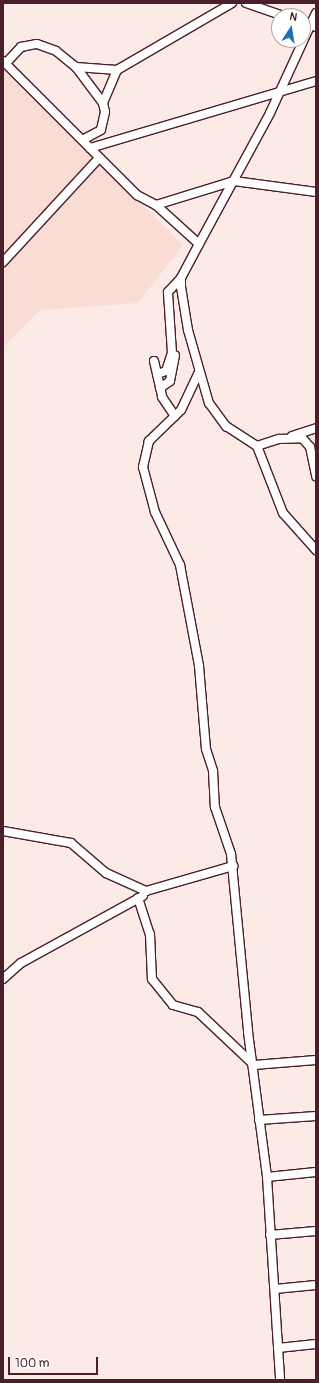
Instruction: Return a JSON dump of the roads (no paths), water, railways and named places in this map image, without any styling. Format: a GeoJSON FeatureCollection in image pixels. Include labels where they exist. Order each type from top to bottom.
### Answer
{"type":"FeatureCollection","features":[{"type":"Feature","properties":{"kind":"street"},"geometry":{"type":"LineString","coordinates":[[76,67],[117,70],[232,3]]}},
{"type":"Feature","properties":{"kind":"street"},"geometry":{"type":"LineString","coordinates":[[246,3],[271,12]]}},
{"type":"Feature","properties":{"kind":"street"},"geometry":{"type":"LineString","coordinates":[[311,22],[316,13]]}},
{"type":"Feature","properties":{"kind":"street"},"geometry":{"type":"LineString","coordinates":[[103,103],[76,67],[56,51],[37,44],[21,47],[4,62],[137,195],[156,205],[199,244]]}},
{"type":"Feature","properties":{"kind":"street"},"geometry":{"type":"LineString","coordinates":[[160,388],[170,381],[175,358],[172,348],[167,296],[181,278],[234,181],[282,89],[300,48]]}},
{"type":"Feature","properties":{"kind":"street"},"geometry":{"type":"LineString","coordinates":[[82,140],[101,130],[105,122],[103,103],[117,70]]}},
{"type":"Feature","properties":{"kind":"street"},"geometry":{"type":"LineString","coordinates":[[90,148],[282,89],[316,81]]}},
{"type":"Feature","properties":{"kind":"street"},"geometry":{"type":"LineString","coordinates":[[3,262],[99,158]]}},
{"type":"Feature","properties":{"kind":"street"},"geometry":{"type":"LineString","coordinates":[[156,205],[234,181],[316,192]]}},
{"type":"Feature","properties":{"kind":"street"},"geometry":{"type":"LineString","coordinates":[[181,278],[182,303],[199,372],[214,412],[231,430],[257,446],[283,513],[316,550]]}},
{"type":"Feature","properties":{"kind":"street"},"geometry":{"type":"LineString","coordinates":[[157,374],[166,371],[172,348]]}},
{"type":"Feature","properties":{"kind":"street"},"geometry":{"type":"LineString","coordinates":[[154,361],[160,388],[166,405],[175,416]]}},
{"type":"Feature","properties":{"kind":"street"},"geometry":{"type":"LineString","coordinates":[[199,372],[175,416],[149,441],[143,459],[143,477],[155,512],[180,565],[199,666],[206,749],[213,771],[215,807],[233,866],[259,1120],[267,1177],[280,1380]]}},
{"type":"Feature","properties":{"kind":"street"},"geometry":{"type":"LineString","coordinates":[[257,446],[288,438],[316,428]]}},
{"type":"Feature","properties":{"kind":"street"},"geometry":{"type":"LineString","coordinates":[[288,438],[307,442],[316,476]]}},
{"type":"Feature","properties":{"kind":"street"},"geometry":{"type":"LineString","coordinates":[[3,831],[71,844],[106,873],[150,891]]}},
{"type":"Feature","properties":{"kind":"street"},"geometry":{"type":"LineString","coordinates":[[3,979],[21,963],[150,891],[178,880],[233,866]]}},
{"type":"Feature","properties":{"kind":"street"},"geometry":{"type":"LineString","coordinates":[[138,898],[150,934],[154,984],[173,1005],[198,1012],[254,1065],[316,1060]]}},
{"type":"Feature","properties":{"kind":"street"},"geometry":{"type":"LineString","coordinates":[[259,1120],[316,1116]]}},
{"type":"Feature","properties":{"kind":"street"},"geometry":{"type":"LineString","coordinates":[[267,1177],[316,1172]]}},
{"type":"Feature","properties":{"kind":"street"},"geometry":{"type":"LineString","coordinates":[[270,1235],[316,1231]]}},
{"type":"Feature","properties":{"kind":"street"},"geometry":{"type":"LineString","coordinates":[[275,1289],[316,1285]]}},
{"type":"Feature","properties":{"kind":"street"},"geometry":{"type":"LineString","coordinates":[[278,1348],[316,1344]]}}]}
